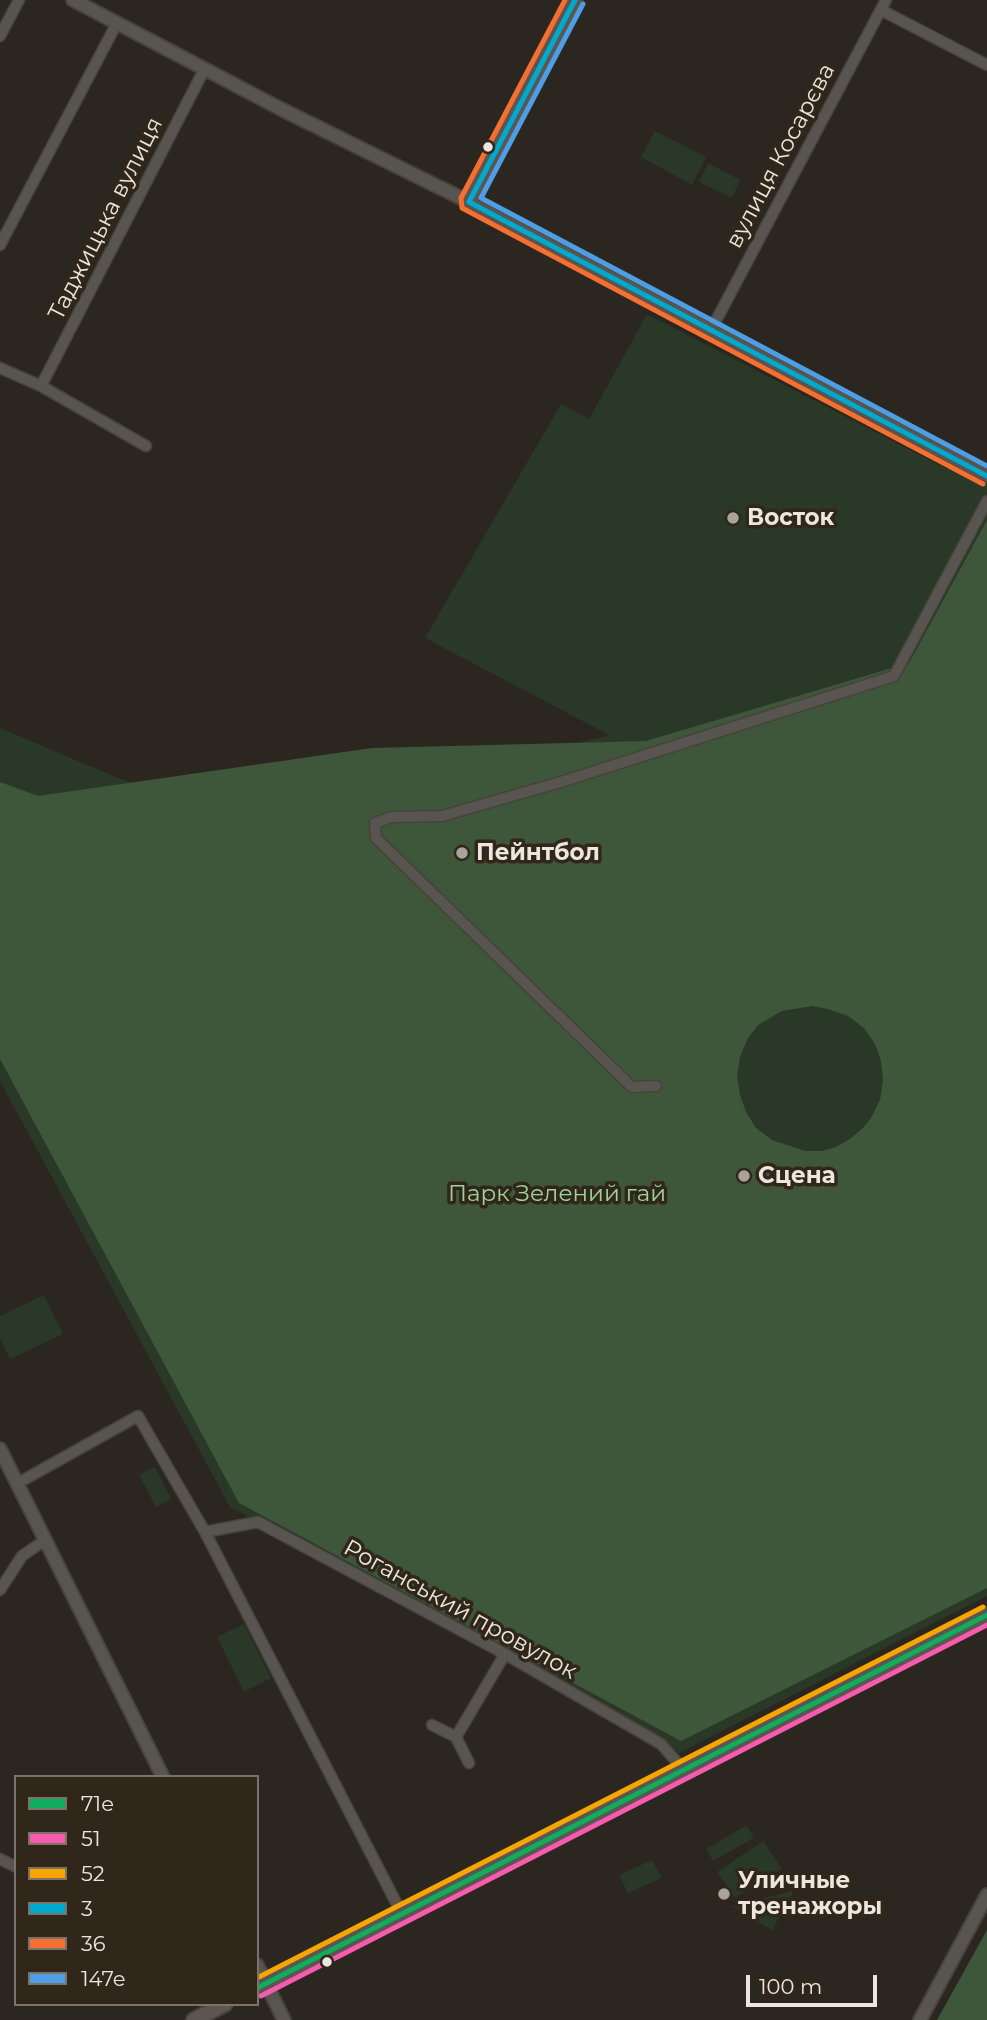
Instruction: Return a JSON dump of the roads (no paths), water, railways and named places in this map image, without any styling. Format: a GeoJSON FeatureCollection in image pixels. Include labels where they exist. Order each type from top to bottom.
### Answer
{"type":"FeatureCollection","features":[{"type":"Feature","properties":{"kind":"main road"},"geometry":{"type":"LineString","coordinates":[[469,202],[575,0]]}},
{"type":"Feature","properties":{"kind":"main road"},"geometry":{"type":"LineString","coordinates":[[262,1986],[987,1615]]}},
{"type":"Feature","properties":{"kind":"main road"},"geometry":{"type":"LineString","coordinates":[[194,2020],[221,2006]]}},
{"type":"Feature","properties":{"kind":"street"},"geometry":{"type":"LineString","coordinates":[[0,36],[19,0]]}},
{"type":"Feature","properties":{"kind":"street"},"geometry":{"type":"LineString","coordinates":[[72,0],[469,202],[987,476]]}},
{"type":"Feature","properties":{"kind":"street","name":"вулиця Косарєва"},"geometry":{"type":"LineString","coordinates":[[710,330],[886,0]]}},
{"type":"Feature","properties":{"kind":"street"},"geometry":{"type":"LineString","coordinates":[[881,10],[987,65]]}},
{"type":"Feature","properties":{"kind":"street"},"geometry":{"type":"LineString","coordinates":[[0,246],[117,23]]}},
{"type":"Feature","properties":{"kind":"street","name":"Таджицька вулиця"},"geometry":{"type":"LineString","coordinates":[[41,386],[204,69]]}},
{"type":"Feature","properties":{"kind":"street"},"geometry":{"type":"LineString","coordinates":[[0,368],[41,386],[146,446]]}},
{"type":"Feature","properties":{"kind":"street"},"geometry":{"type":"LineString","coordinates":[[656,1086],[632,1087],[376,838],[375,823],[391,817],[442,816],[894,676],[987,501]]}},
{"type":"Feature","properties":{"kind":"street"},"geometry":{"type":"LineString","coordinates":[[18,1483],[138,1416],[205,1532],[402,1914]]}},
{"type":"Feature","properties":{"kind":"street"},"geometry":{"type":"LineString","coordinates":[[0,1449],[162,1775]]}},
{"type":"Feature","properties":{"kind":"street","name":"Роганський провулок"},"geometry":{"type":"LineString","coordinates":[[205,1532],[258,1522],[505,1654],[661,1744],[683,1769]]}},
{"type":"Feature","properties":{"kind":"street"},"geometry":{"type":"LineString","coordinates":[[0,1590],[22,1556],[45,1540]]}},
{"type":"Feature","properties":{"kind":"street"},"geometry":{"type":"LineString","coordinates":[[456,1737],[505,1654]]}},
{"type":"Feature","properties":{"kind":"street"},"geometry":{"type":"LineString","coordinates":[[432,1725],[456,1737],[468,1763]]}},
{"type":"Feature","properties":{"kind":"street"},"geometry":{"type":"LineString","coordinates":[[920,2020],[987,1895]]}},
{"type":"Feature","properties":{"kind":"street"},"geometry":{"type":"LineString","coordinates":[[262,1986],[284,2020]]}},
{"type":"Feature","properties":{"kind":"place","name":"Восток"},"geometry":{"type":"Point","coordinates":[733,518]}},
{"type":"Feature","properties":{"kind":"place","name":"Пейнтбол"},"geometry":{"type":"Point","coordinates":[462,853]}},
{"type":"Feature","properties":{"kind":"place","name":"Сцена"},"geometry":{"type":"Point","coordinates":[744,1176]}},
{"type":"Feature","properties":{"kind":"place","name":"Уличные тренажоры"},"geometry":{"type":"Point","coordinates":[724,1894]}},
{"type":"Feature","properties":{"kind":"park label","name":"Парк Зелений гай"},"geometry":{"type":"Point","coordinates":[557,1194]}}]}
